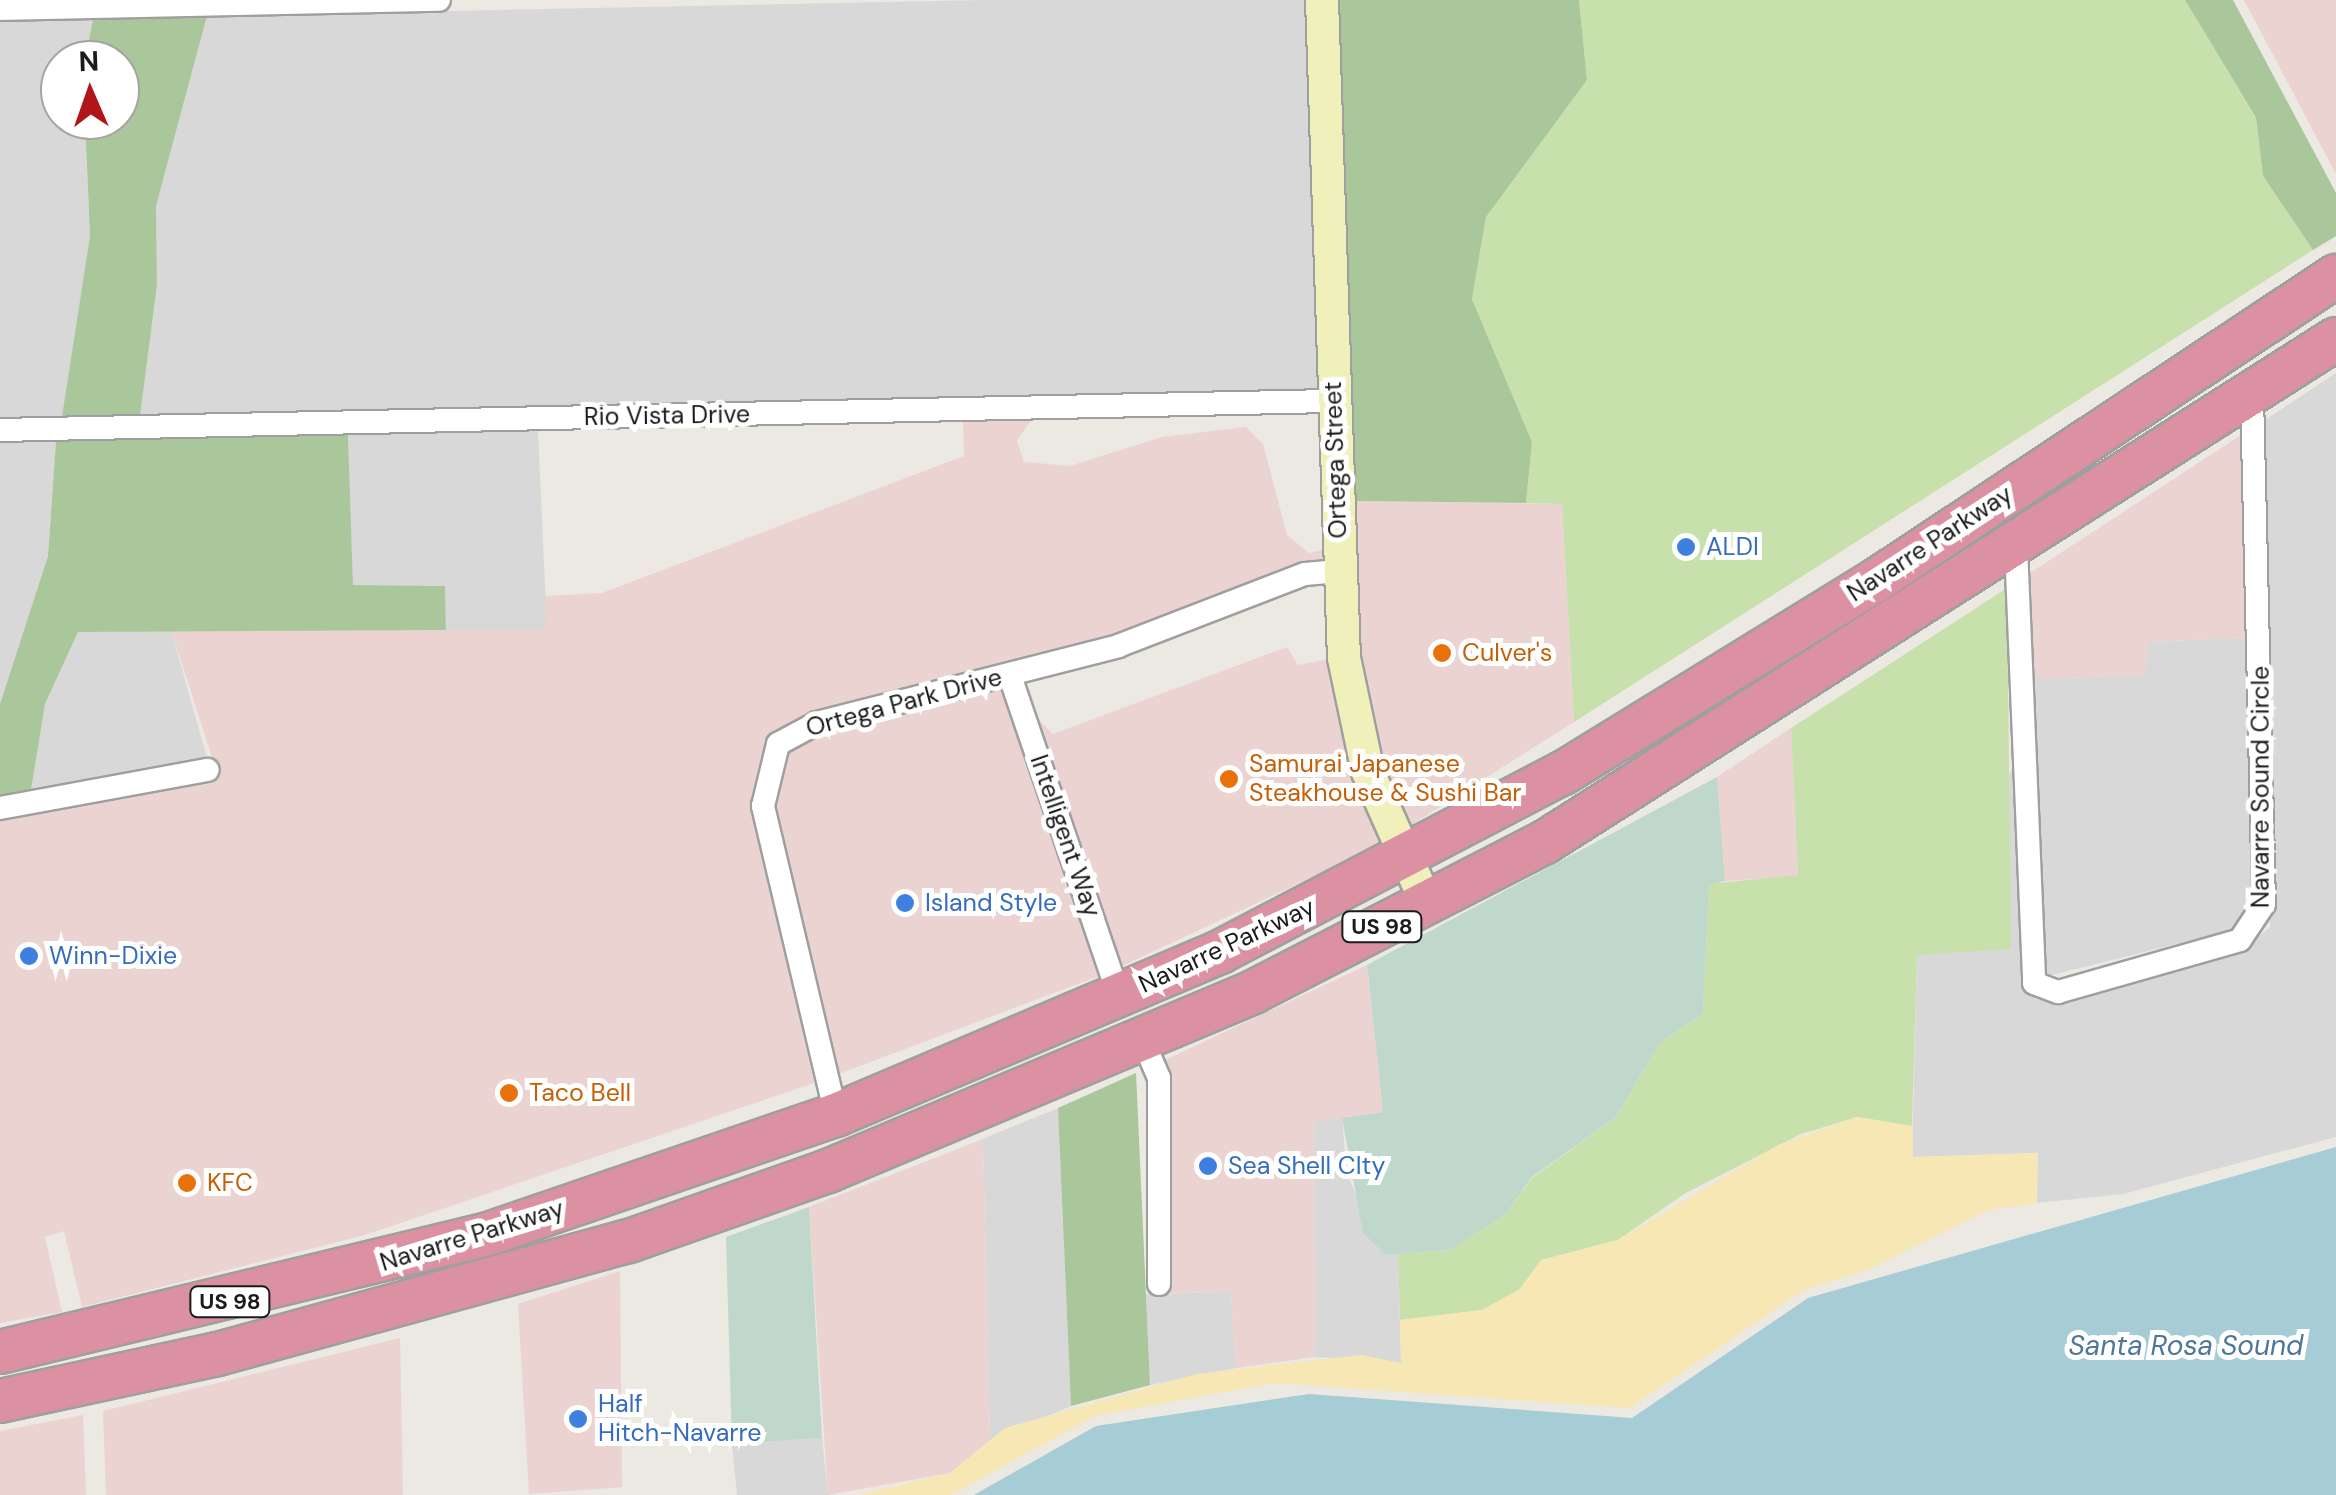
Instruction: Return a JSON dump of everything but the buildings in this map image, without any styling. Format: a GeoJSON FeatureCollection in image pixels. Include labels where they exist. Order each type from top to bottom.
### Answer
{"type":"FeatureCollection","features":[{"type":"Feature","properties":{"kind":"highway","name":"Navarre Parkway"},"geometry":{"type":"LineString","coordinates":[[0,1352],[446,1246],[836,1116],[1120,997],[1401,861],[1874,582],[2336,276]]}},
{"type":"Feature","properties":{"kind":"highway","name":"Navarre Parkway"},"geometry":{"type":"LineString","coordinates":[[0,1401],[432,1299],[522,1274],[828,1172],[1143,1041],[1427,904],[1545,842],[2016,547],[2336,339]]}},
{"type":"Feature","properties":{"kind":"highway"},"geometry":{"type":"LineString","coordinates":[[522,1274],[521,1249],[546,1214]]}},
{"type":"Feature","properties":{"kind":"highway"},"geometry":{"type":"LineString","coordinates":[[432,1299],[446,1246]]}},
{"type":"Feature","properties":{"kind":"street"},"geometry":{"type":"LineString","coordinates":[[0,9],[439,0]]}},
{"type":"Feature","properties":{"kind":"street","name":"Ortega Street"},"geometry":{"type":"LineString","coordinates":[[1322,0],[1339,572],[1355,727],[1401,861],[1427,904]]}},
{"type":"Feature","properties":{"kind":"street","name":"Navarre Sound Circle"},"geometry":{"type":"LineString","coordinates":[[2016,547],[2034,982],[2058,992],[2240,940],[2264,904],[2252,393]]}},
{"type":"Feature","properties":{"kind":"street","name":"Rio Vista Drive"},"geometry":{"type":"LineString","coordinates":[[0,430],[1334,402]]}},
{"type":"Feature","properties":{"kind":"street","name":"Ortega Park Drive"},"geometry":{"type":"LineString","coordinates":[[836,1116],[762,806],[767,764],[778,744],[817,723],[1010,676],[1229,610],[1306,574],[1339,572]]}},
{"type":"Feature","properties":{"kind":"street","name":"Intelligent Way"},"geometry":{"type":"LineString","coordinates":[[1010,676],[1120,997]]}},
{"type":"Feature","properties":{"kind":"street"},"geometry":{"type":"LineString","coordinates":[[0,808],[208,770]]}},
{"type":"Feature","properties":{"kind":"street"},"geometry":{"type":"LineString","coordinates":[[1143,1041],[1159,1078],[1159,1284]]}},
{"type":"Feature","properties":{"kind":"shaded area"},"geometry":{"type":"Polygon","coordinates":[[[986,0],[1312,0],[1324,390],[140,416],[157,285],[156,206],[207,16],[986,0]]]}},
{"type":"Feature","properties":{"kind":"shaded area"},"geometry":{"type":"Polygon","coordinates":[[[2244,0],[2336,0],[2336,174],[2244,0]]]}},
{"type":"Feature","properties":{"kind":"shaded area"},"geometry":{"type":"Polygon","coordinates":[[[93,19],[89,40],[40,40],[40,140],[86,140],[90,236],[76,359],[62,417],[0,419],[0,21],[93,19]]]}},
{"type":"Feature","properties":{"kind":"shaded area"},"geometry":{"type":"Polygon","coordinates":[[[2336,373],[2336,1137],[2123,1194],[2037,1203],[2037,1153],[1912,1157],[1917,955],[2014,766],[2021,965],[2035,999],[2059,1003],[2242,951],[2270,927],[2265,420],[2336,373]]]}},
{"type":"Feature","properties":{"kind":"shaded area"},"geometry":{"type":"Polygon","coordinates":[[[1321,413],[1329,561],[1116,635],[814,712],[770,737],[753,808],[814,1083],[365,1235],[82,1307],[64,1231],[45,1237],[62,1312],[0,1323],[0,820],[219,779],[171,630],[546,630],[545,596],[602,593],[964,456],[963,421],[1031,420],[1017,441],[1024,462],[1070,466],[1162,437],[1246,427],[1263,444],[1287,535],[1309,553],[1323,550],[1321,413]]]}},
{"type":"Feature","properties":{"kind":"shaded area"},"geometry":{"type":"Polygon","coordinates":[[[538,430],[547,630],[446,630],[445,586],[353,585],[348,435],[538,430]]]}},
{"type":"Feature","properties":{"kind":"shaded area"},"geometry":{"type":"Polygon","coordinates":[[[2241,435],[2250,637],[2148,642],[2145,675],[2031,679],[2027,575],[2241,435]]]}},
{"type":"Feature","properties":{"kind":"shaded area"},"geometry":{"type":"Polygon","coordinates":[[[56,441],[48,556],[0,704],[0,442],[56,441]]]}},
{"type":"Feature","properties":{"kind":"shaded area"},"geometry":{"type":"Polygon","coordinates":[[[1353,501],[1562,504],[1574,722],[1400,832],[1354,656],[1353,501]]]}},
{"type":"Feature","properties":{"kind":"shaded area"},"geometry":{"type":"Polygon","coordinates":[[[171,630],[207,758],[31,790],[45,704],[78,632],[171,630]]]}},
{"type":"Feature","properties":{"kind":"shaded area"},"geometry":{"type":"Polygon","coordinates":[[[2250,637],[2254,903],[2236,929],[2044,977],[2031,679],[2144,675],[2148,642],[2250,637]]]}},
{"type":"Feature","properties":{"kind":"shaded area"},"geometry":{"type":"Polygon","coordinates":[[[1287,647],[1298,665],[1334,658],[1383,844],[1120,967],[1034,715],[1053,734],[1287,647]]]}},
{"type":"Feature","properties":{"kind":"shaded area"},"geometry":{"type":"Polygon","coordinates":[[[1004,689],[1102,975],[833,1076],[773,804],[786,752],[820,734],[1004,689]]]}},
{"type":"Feature","properties":{"kind":"shaded area"},"geometry":{"type":"Polygon","coordinates":[[[1791,728],[1798,876],[1725,881],[1717,777],[1791,728]]]}},
{"type":"Feature","properties":{"kind":"shaded area"},"geometry":{"type":"Polygon","coordinates":[[[1367,965],[1383,1112],[1314,1122],[1315,1357],[1236,1368],[1231,1292],[1169,1293],[1163,1061],[1367,965]]]}},
{"type":"Feature","properties":{"kind":"shaded area"},"geometry":{"type":"Polygon","coordinates":[[[1058,1108],[1071,1406],[990,1441],[983,1139],[1058,1108]]]}},
{"type":"Feature","properties":{"kind":"shaded area"},"geometry":{"type":"Polygon","coordinates":[[[1342,1118],[1347,1175],[1386,1255],[1398,1254],[1401,1363],[1315,1357],[1314,1121],[1342,1118]]]}},
{"type":"Feature","properties":{"kind":"shaded area"},"geometry":{"type":"Polygon","coordinates":[[[983,1139],[990,1441],[950,1473],[828,1495],[809,1207],[983,1139]]]}},
{"type":"Feature","properties":{"kind":"shaded area"},"geometry":{"type":"Polygon","coordinates":[[[620,1271],[622,1487],[529,1494],[518,1304],[620,1271]]]}},
{"type":"Feature","properties":{"kind":"shaded area"},"geometry":{"type":"Polygon","coordinates":[[[1231,1292],[1236,1368],[1150,1385],[1146,1294],[1231,1292]]]}},
{"type":"Feature","properties":{"kind":"shaded area"},"geometry":{"type":"Polygon","coordinates":[[[400,1338],[403,1495],[106,1495],[103,1411],[400,1338]]]}},
{"type":"Feature","properties":{"kind":"shaded area"},"geometry":{"type":"Polygon","coordinates":[[[83,1415],[86,1495],[0,1495],[0,1431],[83,1415]]]}},
{"type":"Feature","properties":{"kind":"shaded area"},"geometry":{"type":"Polygon","coordinates":[[[822,1438],[828,1495],[737,1495],[732,1444],[822,1438]]]}},
{"type":"Feature","properties":{"kind":"green space"},"geometry":{"type":"Polygon","coordinates":[[[1332,0],[1579,0],[1587,80],[1486,217],[1472,299],[1532,442],[1526,503],[1353,501],[1332,0]]]}},
{"type":"Feature","properties":{"kind":"green space"},"geometry":{"type":"Polygon","coordinates":[[[1579,0],[2185,0],[2256,119],[2263,176],[2313,250],[1574,722],[1562,504],[1526,503],[1532,442],[1472,299],[1486,217],[1587,80],[1579,0]]]}},
{"type":"Feature","properties":{"kind":"green space"},"geometry":{"type":"Polygon","coordinates":[[[2185,0],[2233,0],[2336,193],[2336,236],[2313,250],[2263,176],[2256,118],[2185,0]]]}},
{"type":"Feature","properties":{"kind":"green space"},"geometry":{"type":"Polygon","coordinates":[[[207,16],[156,206],[157,285],[140,416],[62,417],[90,236],[86,140],[140,140],[140,40],[89,40],[93,19],[207,16]]]}},
{"type":"Feature","properties":{"kind":"green space"},"geometry":{"type":"Polygon","coordinates":[[[348,435],[353,585],[445,586],[446,630],[78,632],[45,704],[31,790],[0,796],[0,704],[48,556],[56,441],[348,435]]]}},
{"type":"Feature","properties":{"kind":"green space"},"geometry":{"type":"Polygon","coordinates":[[[2007,588],[2011,949],[1917,955],[1912,1126],[1857,1117],[1801,1134],[1684,1194],[1618,1240],[1541,1260],[1520,1289],[1482,1310],[1400,1320],[1398,1254],[1450,1250],[1506,1214],[1532,1178],[1616,1117],[1659,1044],[1703,1013],[1709,884],[1798,875],[1791,728],[2007,588]]]}},
{"type":"Feature","properties":{"kind":"green space"},"geometry":{"type":"Polygon","coordinates":[[[1717,777],[1725,881],[1709,885],[1703,1013],[1659,1044],[1616,1117],[1532,1177],[1506,1214],[1450,1250],[1386,1255],[1363,1233],[1342,1118],[1383,1112],[1367,965],[1717,777]]]}},
{"type":"Feature","properties":{"kind":"green space"},"geometry":{"type":"Polygon","coordinates":[[[1136,1073],[1150,1385],[1071,1406],[1058,1108],[1136,1073]]]}},
{"type":"Feature","properties":{"kind":"green space"},"geometry":{"type":"Polygon","coordinates":[[[809,1207],[822,1438],[732,1444],[726,1237],[809,1207]]]}},
{"type":"Feature","properties":{"kind":"sand"},"geometry":{"type":"Polygon","coordinates":[[[1857,1117],[1912,1126],[1913,1157],[2038,1153],[2037,1203],[1989,1210],[1865,1271],[1805,1289],[1630,1408],[1274,1383],[1095,1416],[951,1495],[859,1495],[950,1473],[1005,1428],[1196,1374],[1362,1355],[1401,1363],[1400,1320],[1482,1310],[1520,1289],[1541,1260],[1618,1240],[1778,1145],[1857,1117]]]}},
{"type":"Feature","properties":{"kind":"water","name":"Santa Rosa Sound"},"geometry":{"type":"Polygon","coordinates":[[[2336,1147],[2336,1495],[974,1495],[1096,1426],[1309,1394],[1632,1418],[1808,1298],[2336,1147]]]}},
{"type":"Feature","properties":{"kind":"place","name":"ALDI"},"geometry":{"type":"Point","coordinates":[1686,547]}},
{"type":"Feature","properties":{"kind":"place","name":"Culver's"},"geometry":{"type":"Point","coordinates":[1442,653]}},
{"type":"Feature","properties":{"kind":"place","name":"Samurai Japanese Steakhouse & Sushi Bar"},"geometry":{"type":"Point","coordinates":[1229,779]}},
{"type":"Feature","properties":{"kind":"place","name":"Island Style"},"geometry":{"type":"Point","coordinates":[905,903]}},
{"type":"Feature","properties":{"kind":"place","name":"Winn-Dixie"},"geometry":{"type":"Point","coordinates":[29,956]}},
{"type":"Feature","properties":{"kind":"place","name":"Taco Bell"},"geometry":{"type":"Point","coordinates":[509,1093]}},
{"type":"Feature","properties":{"kind":"place","name":"Sea Shell CIty"},"geometry":{"type":"Point","coordinates":[1208,1166]}},
{"type":"Feature","properties":{"kind":"place","name":"KFC"},"geometry":{"type":"Point","coordinates":[187,1183]}},
{"type":"Feature","properties":{"kind":"place","name":"Half Hitch-Navarre"},"geometry":{"type":"Point","coordinates":[578,1419]}}]}
